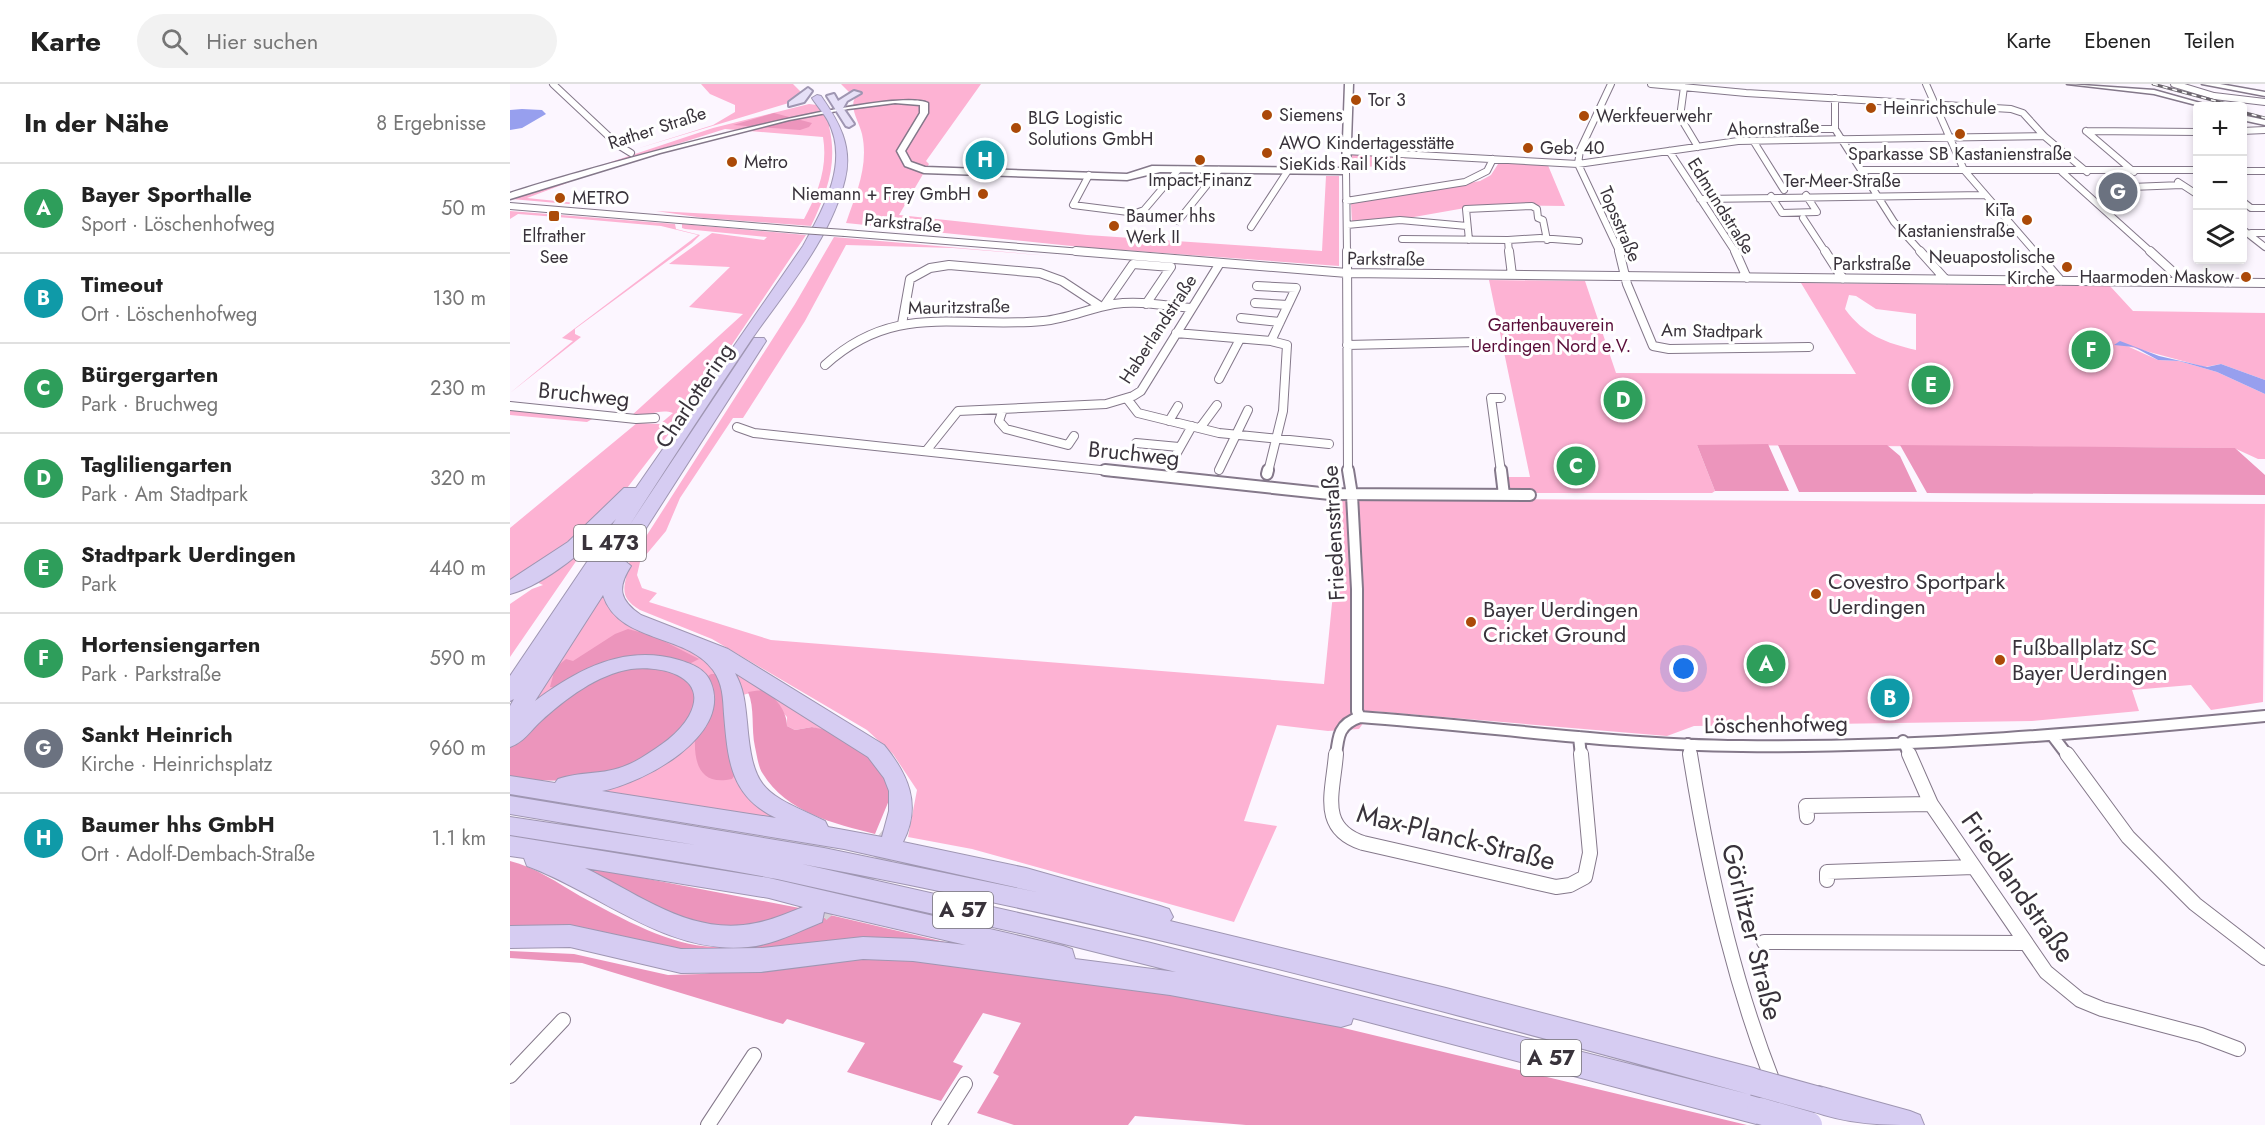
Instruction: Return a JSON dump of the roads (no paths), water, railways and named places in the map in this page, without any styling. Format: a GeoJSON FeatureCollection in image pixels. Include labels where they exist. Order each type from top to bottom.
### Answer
{"type":"FeatureCollection","features":[{"type":"Feature","properties":{"kind":"highway","name":"Charlottering"},"geometry":{"type":"LineString","coordinates":[[510,693],[708,392],[809,246],[829,210],[840,178],[842,146],[834,122],[818,92]]}},
{"type":"Feature","properties":{"kind":"highway","name":"Charlottering"},"geometry":{"type":"LineString","coordinates":[[510,723],[820,245],[840,209],[853,160],[849,124]]}},
{"type":"Feature","properties":{"kind":"highway"},"geometry":{"type":"LineString","coordinates":[[510,588],[567,554],[606,520],[708,392]]}},
{"type":"Feature","properties":{"kind":"highway"},"geometry":{"type":"LineString","coordinates":[[510,669],[632,490]]}},
{"type":"Feature","properties":{"kind":"highway"},"geometry":{"type":"LineString","coordinates":[[656,496],[650,521],[613,580],[613,597],[621,610],[634,620],[721,654],[876,751],[892,770],[902,788],[903,812],[894,837]]}},
{"type":"Feature","properties":{"kind":"highway"},"geometry":{"type":"LineString","coordinates":[[702,646],[720,664],[733,687],[738,749],[743,772],[753,791],[805,824],[844,839]]}},
{"type":"Feature","properties":{"kind":"highway"},"geometry":{"type":"LineString","coordinates":[[510,739],[525,720],[555,694],[583,679],[614,667],[648,661],[669,663],[688,671],[700,681],[704,704],[694,725],[667,753],[646,766],[620,778],[588,785],[510,785]]}},
{"type":"Feature","properties":{"kind":"highway"},"geometry":{"type":"LineString","coordinates":[[510,785],[844,839],[1026,878],[1204,930],[1258,953]]}},
{"type":"Feature","properties":{"kind":"highway","name":"A 57"},"geometry":{"type":"LineString","coordinates":[[510,805],[789,850],[1258,953],[1447,999],[1754,1082],[1814,1112]]}},
{"type":"Feature","properties":{"kind":"highway","name":"A 57"},"geometry":{"type":"LineString","coordinates":[[510,826],[624,842],[776,869],[974,912],[1272,984],[1760,1111],[1814,1112],[1910,1125]]}},
{"type":"Feature","properties":{"kind":"highway"},"geometry":{"type":"LineString","coordinates":[[510,846],[769,888],[1170,983],[1348,1016],[1410,1021]]}},
{"type":"Feature","properties":{"kind":"highway"},"geometry":{"type":"LineString","coordinates":[[510,852],[577,874],[676,928],[709,937],[750,936],[813,914]]}},
{"type":"Feature","properties":{"kind":"highway"},"geometry":{"type":"LineString","coordinates":[[510,937],[570,936],[681,961],[761,960],[863,948],[913,950],[1170,983]]}},
{"type":"Feature","properties":{"kind":"main road","name":"Charlottering"},"geometry":{"type":"LineString","coordinates":[[800,84],[818,92],[839,107],[849,124]]}},
{"type":"Feature","properties":{"kind":"main road","name":"Friedensstraße"},"geometry":{"type":"LineString","coordinates":[[1346,171],[1349,84]]}},
{"type":"Feature","properties":{"kind":"main road"},"geometry":{"type":"LineString","coordinates":[[2071,84],[2154,92],[2193,102]]}},
{"type":"Feature","properties":{"kind":"main road"},"geometry":{"type":"LineString","coordinates":[[2206,84],[2264,95]]}},
{"type":"Feature","properties":{"kind":"main road"},"geometry":{"type":"LineString","coordinates":[[782,107],[818,92],[862,92]]}},
{"type":"Feature","properties":{"kind":"main road"},"geometry":{"type":"LineString","coordinates":[[839,107],[844,99],[862,92]]}},
{"type":"Feature","properties":{"kind":"main road"},"geometry":{"type":"LineString","coordinates":[[888,92],[915,97],[924,103],[924,113],[901,152],[904,160],[915,167],[953,173],[1092,175],[1160,169],[1346,171]]}},
{"type":"Feature","properties":{"kind":"main road","name":"Rather Straße"},"geometry":{"type":"LineString","coordinates":[[510,196],[631,153],[741,118]]}},
{"type":"Feature","properties":{"kind":"main road"},"geometry":{"type":"LineString","coordinates":[[2247,118],[2265,123]]}},
{"type":"Feature","properties":{"kind":"street"},"geometry":{"type":"LineString","coordinates":[[553,84],[618,146],[631,153]]}},
{"type":"Feature","properties":{"kind":"street","name":"Topsstraße"},"geometry":{"type":"LineString","coordinates":[[1611,84],[1580,150],[1578,164],[1622,257],[1626,277]]}},
{"type":"Feature","properties":{"kind":"street"},"geometry":{"type":"LineString","coordinates":[[1651,84],[2014,109],[2023,113],[2087,172]]}},
{"type":"Feature","properties":{"kind":"street"},"geometry":{"type":"LineString","coordinates":[[1926,84],[1964,170],[2061,281]]}},
{"type":"Feature","properties":{"kind":"street"},"geometry":{"type":"LineString","coordinates":[[2174,84],[2214,96],[2264,95]]}},
{"type":"Feature","properties":{"kind":"street"},"geometry":{"type":"LineString","coordinates":[[1684,87],[1680,117],[1698,147]]}},
{"type":"Feature","properties":{"kind":"street"},"geometry":{"type":"LineString","coordinates":[[1835,98],[1835,129],[1894,222],[1946,280]]}},
{"type":"Feature","properties":{"kind":"street"},"geometry":{"type":"LineString","coordinates":[[1758,129],[1835,129]]}},
{"type":"Feature","properties":{"kind":"street"},"geometry":{"type":"LineString","coordinates":[[2247,131],[2265,130]]}},
{"type":"Feature","properties":{"kind":"street"},"geometry":{"type":"LineString","coordinates":[[2134,172],[2086,131],[2193,132]]}},
{"type":"Feature","properties":{"kind":"street","name":"Ahornstraße"},"geometry":{"type":"LineString","coordinates":[[1346,151],[1578,164],[1754,141],[1950,140],[2044,134]]}},
{"type":"Feature","properties":{"kind":"street"},"geometry":{"type":"LineString","coordinates":[[1754,141],[1786,193]]}},
{"type":"Feature","properties":{"kind":"street","name":"Edmundstraße"},"geometry":{"type":"LineString","coordinates":[[1669,152],[1737,255],[1747,278]]}},
{"type":"Feature","properties":{"kind":"street"},"geometry":{"type":"LineString","coordinates":[[1346,201],[1465,182],[1487,171],[1493,159]]}},
{"type":"Feature","properties":{"kind":"street"},"geometry":{"type":"LineString","coordinates":[[1092,175],[1073,205],[1136,213],[1144,210],[1178,170]]}},
{"type":"Feature","properties":{"kind":"street"},"geometry":{"type":"LineString","coordinates":[[1178,221],[1219,170]]}},
{"type":"Feature","properties":{"kind":"street"},"geometry":{"type":"LineString","coordinates":[[1861,170],[2061,172],[2193,170]]}},
{"type":"Feature","properties":{"kind":"street","name":"Friedensstraße"},"geometry":{"type":"LineString","coordinates":[[1346,171],[1348,482],[1352,495],[1358,589],[1357,711],[1360,717]]}},
{"type":"Feature","properties":{"kind":"street"},"geometry":{"type":"LineString","coordinates":[[2162,171],[2193,192]]}},
{"type":"Feature","properties":{"kind":"street"},"geometry":{"type":"LineString","coordinates":[[2247,171],[2265,171]]}},
{"type":"Feature","properties":{"kind":"street"},"geometry":{"type":"LineString","coordinates":[[1251,227],[1287,172]]}},
{"type":"Feature","properties":{"kind":"street"},"geometry":{"type":"LineString","coordinates":[[2061,172],[2184,282]]}},
{"type":"Feature","properties":{"kind":"street"},"geometry":{"type":"LineString","coordinates":[[2113,172],[2131,187],[2182,185]]}},
{"type":"Feature","properties":{"kind":"street","name":"Ter-Meer-Straße"},"geometry":{"type":"LineString","coordinates":[[1700,199],[1771,196],[1786,193],[1985,195]]}},
{"type":"Feature","properties":{"kind":"street"},"geometry":{"type":"LineString","coordinates":[[1771,196],[1782,213],[1801,215],[1817,212],[1806,195]]}},
{"type":"Feature","properties":{"kind":"street"},"geometry":{"type":"LineString","coordinates":[[2247,204],[2251,207],[2265,208]]}},
{"type":"Feature","properties":{"kind":"street","name":"Parkstraße"},"geometry":{"type":"LineString","coordinates":[[510,206],[1347,273],[2265,283]]}},
{"type":"Feature","properties":{"kind":"street"},"geometry":{"type":"LineString","coordinates":[[1469,240],[1466,209],[1532,206],[1537,209],[1538,218],[1543,220],[1547,240]]}},
{"type":"Feature","properties":{"kind":"street"},"geometry":{"type":"LineString","coordinates":[[1801,215],[1843,279]]}},
{"type":"Feature","properties":{"kind":"street"},"geometry":{"type":"LineString","coordinates":[[1347,225],[1379,224],[1400,220],[1467,226]]}},
{"type":"Feature","properties":{"kind":"street"},"geometry":{"type":"LineString","coordinates":[[1453,225],[1453,240]]}},
{"type":"Feature","properties":{"kind":"street"},"geometry":{"type":"LineString","coordinates":[[2247,233],[2265,247]]}},
{"type":"Feature","properties":{"kind":"street"},"geometry":{"type":"LineString","coordinates":[[2252,233],[2265,233]]}},
{"type":"Feature","properties":{"kind":"street"},"geometry":{"type":"LineString","coordinates":[[1402,239],[1579,242]]}},
{"type":"Feature","properties":{"kind":"street"},"geometry":{"type":"LineString","coordinates":[[1508,240],[1512,275]]}},
{"type":"Feature","properties":{"kind":"street","name":"Haberlandstraße"},"geometry":{"type":"LineString","coordinates":[[1220,263],[1141,391],[1128,400],[1138,412],[1235,436],[1329,444]]}},
{"type":"Feature","properties":{"kind":"street"},"geometry":{"type":"LineString","coordinates":[[902,324],[910,279],[920,272],[949,265],[1052,276],[1102,306],[1133,264],[1171,267],[1146,304]]}},
{"type":"Feature","properties":{"kind":"street","name":"Am Stadtpark"},"geometry":{"type":"LineString","coordinates":[[1626,277],[1653,346],[1669,349],[1809,347]]}},
{"type":"Feature","properties":{"kind":"street"},"geometry":{"type":"LineString","coordinates":[[1257,286],[1296,288],[1271,341]]}},
{"type":"Feature","properties":{"kind":"street"},"geometry":{"type":"LineString","coordinates":[[1255,303],[1288,305]]}},
{"type":"Feature","properties":{"kind":"street","name":"Mauritzstraße"},"geometry":{"type":"LineString","coordinates":[[825,365],[849,343],[902,324],[925,321],[1044,321],[1102,306],[1146,304],[1192,308]]}},
{"type":"Feature","properties":{"kind":"street"},"geometry":{"type":"LineString","coordinates":[[1241,318],[1280,322]]}},
{"type":"Feature","properties":{"kind":"street"},"geometry":{"type":"LineString","coordinates":[[1176,333],[1271,341],[1287,345],[1286,380],[1279,439],[1267,474]]}},
{"type":"Feature","properties":{"kind":"street"},"geometry":{"type":"LineString","coordinates":[[1219,379],[1240,339]]}},
{"type":"Feature","properties":{"kind":"street"},"geometry":{"type":"LineString","coordinates":[[1347,345],[1476,342]]}},
{"type":"Feature","properties":{"kind":"street"},"geometry":{"type":"LineString","coordinates":[[1501,398],[1491,398],[1504,495]]}},
{"type":"Feature","properties":{"kind":"street"},"geometry":{"type":"LineString","coordinates":[[926,451],[958,411],[1106,404],[1128,400]]}},
{"type":"Feature","properties":{"kind":"street"},"geometry":{"type":"LineString","coordinates":[[1174,458],[1179,447],[1217,405]]}},
{"type":"Feature","properties":{"kind":"street","name":"Bruchweg"},"geometry":{"type":"LineString","coordinates":[[510,406],[636,419],[655,418]]}},
{"type":"Feature","properties":{"kind":"street"},"geometry":{"type":"LineString","coordinates":[[1169,421],[1178,406]]}},
{"type":"Feature","properties":{"kind":"street"},"geometry":{"type":"LineString","coordinates":[[1003,409],[999,421],[1006,429],[1068,445],[1074,436]]}},
{"type":"Feature","properties":{"kind":"street"},"geometry":{"type":"LineString","coordinates":[[1219,470],[1248,410]]}},
{"type":"Feature","properties":{"kind":"street","name":"Bruchweg"},"geometry":{"type":"LineString","coordinates":[[737,427],[754,433],[1352,495],[1530,495]]}},
{"type":"Feature","properties":{"kind":"street"},"geometry":{"type":"LineString","coordinates":[[1136,443],[1179,447]]}},
{"type":"Feature","properties":{"kind":"street","name":"Löschenhofweg"},"geometry":{"type":"LineString","coordinates":[[1360,717],[1580,737],[1754,746],[2052,735],[2264,717]]}},
{"type":"Feature","properties":{"kind":"street","name":"Max-Planck-Straße"},"geometry":{"type":"LineString","coordinates":[[1360,717],[1347,721],[1338,734],[1330,809],[1331,818],[1341,833],[1363,843],[1560,888],[1574,885],[1585,876],[1589,867],[1580,737]]}},
{"type":"Feature","properties":{"kind":"street"},"geometry":{"type":"LineString","coordinates":[[2052,735],[2105,810],[2128,837],[2195,904],[2265,958]]}},
{"type":"Feature","properties":{"kind":"street","name":"Friedlandstraße"},"geometry":{"type":"LineString","coordinates":[[1902,741],[1931,804],[2046,972],[2080,1000],[2102,1009],[2201,1035],[2238,1049]]}},
{"type":"Feature","properties":{"kind":"street","name":"Görlitzer Straße"},"geometry":{"type":"LineString","coordinates":[[1688,744],[1712,889],[1725,945],[1764,1066],[1791,1125]]}},
{"type":"Feature","properties":{"kind":"street"},"geometry":{"type":"LineString","coordinates":[[1807,817],[1806,806],[1931,804]]}},
{"type":"Feature","properties":{"kind":"street"},"geometry":{"type":"LineString","coordinates":[[1827,880],[1827,872],[1974,867]]}},
{"type":"Feature","properties":{"kind":"street"},"geometry":{"type":"LineString","coordinates":[[1764,942],[2025,943]]}},
{"type":"Feature","properties":{"kind":"street"},"geometry":{"type":"LineString","coordinates":[[510,1076],[563,1020]]}},
{"type":"Feature","properties":{"kind":"street"},"geometry":{"type":"LineString","coordinates":[[708,1125],[736,1086],[754,1054]]}},
{"type":"Feature","properties":{"kind":"street"},"geometry":{"type":"LineString","coordinates":[[939,1125],[965,1084]]}},
{"type":"Feature","properties":{"kind":"water"},"geometry":{"type":"Polygon","coordinates":[[[510,110],[542,110],[546,114],[522,128],[510,130],[510,110]]]}},
{"type":"Feature","properties":{"kind":"water"},"geometry":{"type":"Polygon","coordinates":[[[2120,341],[2159,356],[2207,367],[2221,364],[2265,380],[2265,394],[2217,372],[2179,361],[2158,360],[2134,347],[2114,345],[2120,341]]]}},
{"type":"Feature","properties":{"kind":"tunnel"},"geometry":{"type":"LineString","coordinates":[[818,910],[871,865],[894,837]]}},
{"type":"Feature","properties":{"kind":"railway"},"geometry":{"type":"LineString","coordinates":[[2153,84],[2219,102]]}},
{"type":"Feature","properties":{"kind":"railway"},"geometry":{"type":"LineString","coordinates":[[2247,113],[2265,118]]}},
{"type":"Feature","properties":{"kind":"place","name":"Tor 3"},"geometry":{"type":"Point","coordinates":[1356,100]}},
{"type":"Feature","properties":{"kind":"place","name":"Heinrichschule"},"geometry":{"type":"Point","coordinates":[1871,108]}},
{"type":"Feature","properties":{"kind":"place","name":"Siemens"},"geometry":{"type":"Point","coordinates":[1267,115]}},
{"type":"Feature","properties":{"kind":"place","name":"Werkfeuerwehr"},"geometry":{"type":"Point","coordinates":[1584,116]}},
{"type":"Feature","properties":{"kind":"place","name":"BLG Logistic Solutions GmbH"},"geometry":{"type":"Point","coordinates":[1016,128]}},
{"type":"Feature","properties":{"kind":"place","name":"Sparkasse SB Kastanienstraße"},"geometry":{"type":"Point","coordinates":[1960,134]}},
{"type":"Feature","properties":{"kind":"place","name":"Geb. 40"},"geometry":{"type":"Point","coordinates":[1528,148]}},
{"type":"Feature","properties":{"kind":"place","name":"AWO Kindertagesstätte SieKids Rail Kids"},"geometry":{"type":"Point","coordinates":[1267,153]}},
{"type":"Feature","properties":{"kind":"place","name":"Baumer hhs GmbH"},"geometry":{"type":"Point","coordinates":[985,160]}},
{"type":"Feature","properties":{"kind":"place","name":"Impact-Finanz"},"geometry":{"type":"Point","coordinates":[1200,160]}},
{"type":"Feature","properties":{"kind":"place","name":"Metro"},"geometry":{"type":"Point","coordinates":[732,162]}},
{"type":"Feature","properties":{"kind":"place","name":"Sankt Heinrich"},"geometry":{"type":"Point","coordinates":[2118,192]}},
{"type":"Feature","properties":{"kind":"place","name":"Niemann + Frey GmbH"},"geometry":{"type":"Point","coordinates":[983,194]}},
{"type":"Feature","properties":{"kind":"place","name":"METRO"},"geometry":{"type":"Point","coordinates":[560,198]}},
{"type":"Feature","properties":{"kind":"place","name":"Elfrather See"},"geometry":{"type":"Point","coordinates":[554,216]}},
{"type":"Feature","properties":{"kind":"place","name":"KiTa Kastanienstraße"},"geometry":{"type":"Point","coordinates":[2027,220]}},
{"type":"Feature","properties":{"kind":"place","name":"Baumer hhs Werk II"},"geometry":{"type":"Point","coordinates":[1114,226]}},
{"type":"Feature","properties":{"kind":"place","name":"Neuapostolische Kirche"},"geometry":{"type":"Point","coordinates":[2067,267]}},
{"type":"Feature","properties":{"kind":"place","name":"Haarmoden Maskow"},"geometry":{"type":"Point","coordinates":[2246,277]}},
{"type":"Feature","properties":{"kind":"place","name":"Hortensiengarten"},"geometry":{"type":"Point","coordinates":[2091,350]}},
{"type":"Feature","properties":{"kind":"place","name":"Stadtpark Uerdingen"},"geometry":{"type":"Point","coordinates":[1931,385]}},
{"type":"Feature","properties":{"kind":"place","name":"Tagliliengarten"},"geometry":{"type":"Point","coordinates":[1623,400]}},
{"type":"Feature","properties":{"kind":"place","name":"Bürgergarten"},"geometry":{"type":"Point","coordinates":[1576,466]}},
{"type":"Feature","properties":{"kind":"place","name":"Covestro Sportpark Uerdingen"},"geometry":{"type":"Point","coordinates":[1816,594]}},
{"type":"Feature","properties":{"kind":"place","name":"Bayer Uerdingen Cricket Ground"},"geometry":{"type":"Point","coordinates":[1471,622]}},
{"type":"Feature","properties":{"kind":"place","name":"Fußballplatz SC Bayer Uerdingen"},"geometry":{"type":"Point","coordinates":[2000,660]}},
{"type":"Feature","properties":{"kind":"place","name":"Bayer Sporthalle"},"geometry":{"type":"Point","coordinates":[1766,664]}},
{"type":"Feature","properties":{"kind":"place","name":"Timeout"},"geometry":{"type":"Point","coordinates":[1890,698]}},
{"type":"Feature","properties":{"kind":"park label","name":"Gartenbauverein Uerdingen Nord e.V."},"geometry":{"type":"Point","coordinates":[1551,335]}}]}
